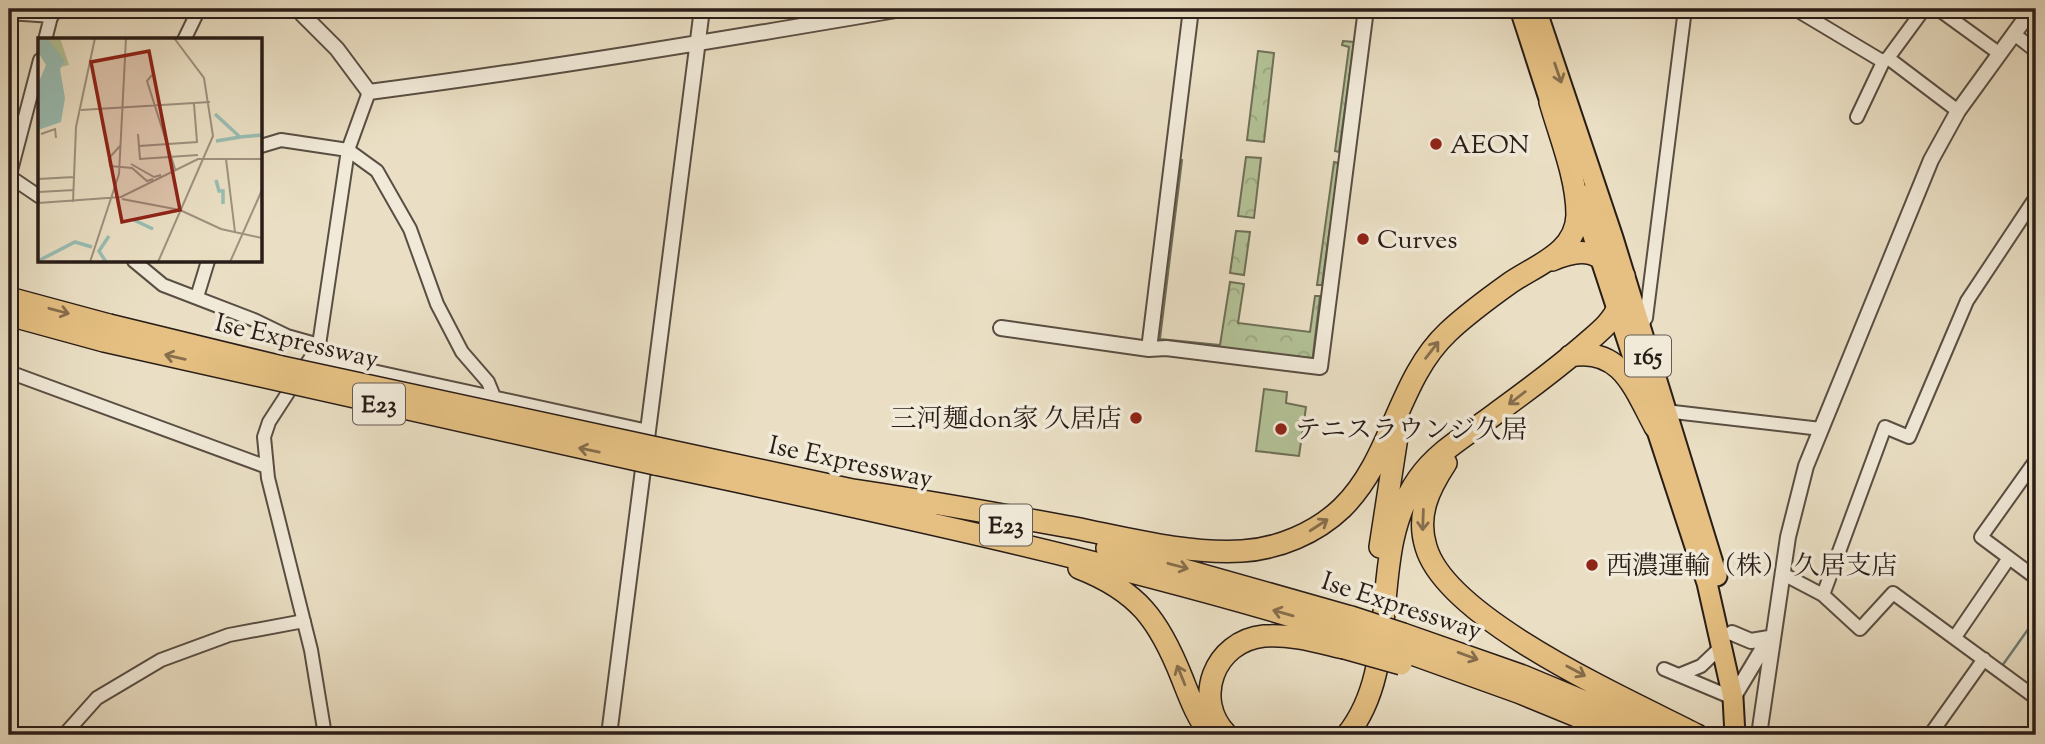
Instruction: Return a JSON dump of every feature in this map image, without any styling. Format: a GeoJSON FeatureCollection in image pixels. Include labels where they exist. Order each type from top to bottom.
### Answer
{"type":"FeatureCollection","features":[{"type":"Feature","properties":{"kind":"highway","name":"165"},"geometry":{"type":"LineString","coordinates":[[1520,9],[1600,255],[1660,419]]}},
{"type":"Feature","properties":{"kind":"highway","name":"165"},"geometry":{"type":"LineString","coordinates":[[1536,9],[1624,276],[1660,419],[1707,583],[1727,640],[1739,691],[1757,734]]}},
{"type":"Feature","properties":{"kind":"highway"},"geometry":{"type":"LineString","coordinates":[[1547,262],[1569,240],[1577,213],[1550,102]]}},
{"type":"Feature","properties":{"kind":"highway"},"geometry":{"type":"LineString","coordinates":[[843,496],[943,503],[1177,548],[1206,551],[1254,550],[1308,532],[1342,507],[1369,474],[1412,383],[1429,354],[1447,332],[1513,281],[1547,262],[1570,252],[1600,255],[1624,276],[1618,307],[1603,328],[1462,437],[1425,470],[1410,491],[1398,520],[1390,555],[1378,664],[1366,706],[1347,735]]}},
{"type":"Feature","properties":{"kind":"highway","name":"Ise Expressway"},"geometry":{"type":"LineString","coordinates":[[9,298],[106,333]]}},
{"type":"Feature","properties":{"kind":"highway","name":"Ise Expressway"},"geometry":{"type":"LineString","coordinates":[[9,315],[654,447],[1157,578],[1402,649],[1523,676],[1664,735]]}},
{"type":"Feature","properties":{"kind":"highway"},"geometry":{"type":"LineString","coordinates":[[1570,356],[1596,354],[1617,366],[1660,419]]}},
{"type":"Feature","properties":{"kind":"highway"},"geometry":{"type":"LineString","coordinates":[[1331,735],[1344,722],[1355,703],[1367,663],[1384,514],[1401,411]]}},
{"type":"Feature","properties":{"kind":"highway"},"geometry":{"type":"LineString","coordinates":[[1462,437],[1431,487],[1423,512],[1425,547],[1441,578],[1455,594],[1500,629],[1697,735]]}},
{"type":"Feature","properties":{"kind":"highway"},"geometry":{"type":"LineString","coordinates":[[843,496],[864,516],[1079,569],[1117,586],[1141,604],[1160,629],[1196,714],[1211,735]]}},
{"type":"Feature","properties":{"kind":"highway"},"geometry":{"type":"LineString","coordinates":[[1227,735],[1216,721],[1208,692],[1215,669],[1229,652],[1251,639],[1265,636],[1348,633]]}},
{"type":"Feature","properties":{"kind":"highway","name":"Ise Expressway"},"geometry":{"type":"LineString","coordinates":[[1402,649],[1623,735]]}},
{"type":"Feature","properties":{"kind":"highway","name":"165"},"geometry":{"type":"LineString","coordinates":[[1735,735],[1739,691]]}},
{"type":"Feature","properties":{"kind":"street"},"geometry":{"type":"LineString","coordinates":[[185,38],[199,9]]}},
{"type":"Feature","properties":{"kind":"street"},"geometry":{"type":"LineString","coordinates":[[609,735],[654,447],[702,9]]}},
{"type":"Feature","properties":{"kind":"street"},"geometry":{"type":"LineString","coordinates":[[369,92],[539,70],[698,41],[902,9]]}},
{"type":"Feature","properties":{"kind":"street"},"geometry":{"type":"LineString","coordinates":[[1149,349],[1189,29],[1189,9]]}},
{"type":"Feature","properties":{"kind":"street"},"geometry":{"type":"LineString","coordinates":[[1001,328],[1149,349],[1166,348],[1320,367],[1366,9]]}},
{"type":"Feature","properties":{"kind":"street"},"geometry":{"type":"LineString","coordinates":[[1639,329],[1646,318],[1685,9]]}},
{"type":"Feature","properties":{"kind":"street"},"geometry":{"type":"LineString","coordinates":[[1795,9],[1878,59],[1886,59],[1958,111]]}},
{"type":"Feature","properties":{"kind":"street"},"geometry":{"type":"LineString","coordinates":[[1857,117],[1886,59],[1924,9]]}},
{"type":"Feature","properties":{"kind":"street"},"geometry":{"type":"LineString","coordinates":[[1938,9],[2000,54]]}},
{"type":"Feature","properties":{"kind":"street"},"geometry":{"type":"LineString","coordinates":[[1757,734],[1769,644],[1797,493],[1821,429],[1931,160],[1958,111],[2032,9]]}},
{"type":"Feature","properties":{"kind":"street"},"geometry":{"type":"LineString","coordinates":[[297,11],[337,49],[369,92]]}},
{"type":"Feature","properties":{"kind":"street"},"geometry":{"type":"LineString","coordinates":[[9,13],[53,12],[46,38]]}},
{"type":"Feature","properties":{"kind":"street"},"geometry":{"type":"LineString","coordinates":[[2014,34],[2036,51]]}},
{"type":"Feature","properties":{"kind":"street"},"geometry":{"type":"LineString","coordinates":[[38,68],[9,177],[38,196]]}},
{"type":"Feature","properties":{"kind":"street"},"geometry":{"type":"LineString","coordinates":[[325,735],[304,621],[267,467],[264,437],[267,426],[319,345],[348,150],[369,92]]}},
{"type":"Feature","properties":{"kind":"street"},"geometry":{"type":"LineString","coordinates":[[262,146],[281,140],[348,150],[368,162],[387,185],[410,229],[437,304],[462,352],[488,382],[495,399]]}},
{"type":"Feature","properties":{"kind":"street"},"geometry":{"type":"LineString","coordinates":[[1824,595],[1885,427],[1909,437],[1967,301],[2036,197]]}},
{"type":"Feature","properties":{"kind":"street"},"geometry":{"type":"LineString","coordinates":[[135,262],[158,282],[287,335],[319,345]]}},
{"type":"Feature","properties":{"kind":"street"},"geometry":{"type":"LineString","coordinates":[[197,296],[208,262]]}},
{"type":"Feature","properties":{"kind":"street"},"geometry":{"type":"LineString","coordinates":[[313,358],[495,399],[654,447]]}},
{"type":"Feature","properties":{"kind":"street"},"geometry":{"type":"LineString","coordinates":[[9,372],[267,467]]}},
{"type":"Feature","properties":{"kind":"street"},"geometry":{"type":"LineString","coordinates":[[1660,419],[1821,429]]}},
{"type":"Feature","properties":{"kind":"street"},"geometry":{"type":"LineString","coordinates":[[2036,460],[1981,537],[2036,578]]}},
{"type":"Feature","properties":{"kind":"street"},"geometry":{"type":"LineString","coordinates":[[1955,637],[2009,558]]}},
{"type":"Feature","properties":{"kind":"street"},"geometry":{"type":"LineString","coordinates":[[1783,574],[1824,595],[1860,629],[1893,593],[2036,698]]}},
{"type":"Feature","properties":{"kind":"street"},"geometry":{"type":"LineString","coordinates":[[64,735],[97,698],[161,660],[229,635],[304,621]]}},
{"type":"Feature","properties":{"kind":"street"},"geometry":{"type":"LineString","coordinates":[[1679,674],[1701,666],[1727,640],[1769,644]]}},
{"type":"Feature","properties":{"kind":"street"},"geometry":{"type":"LineString","coordinates":[[1664,669],[1739,691],[1769,644]]}},
{"type":"Feature","properties":{"kind":"street"},"geometry":{"type":"LineString","coordinates":[[1930,735],[1984,659]]}},
{"type":"Feature","properties":{"kind":"green space"},"geometry":{"type":"Polygon","coordinates":[[[1343,41],[1354,42],[1339,152],[1335,151],[1349,47],[1342,45],[1343,41]]]}},
{"type":"Feature","properties":{"kind":"green space"},"geometry":{"type":"Polygon","coordinates":[[[1258,51],[1274,53],[1264,142],[1247,140],[1258,51]]]}},
{"type":"Feature","properties":{"kind":"green space"},"geometry":{"type":"Polygon","coordinates":[[[1246,157],[1261,158],[1254,218],[1238,216],[1246,157]]]}},
{"type":"Feature","properties":{"kind":"green space"},"geometry":{"type":"Polygon","coordinates":[[[1174,159],[1182,160],[1160,339],[1220,345],[1230,282],[1244,284],[1238,323],[1310,332],[1315,296],[1320,296],[1312,363],[1152,345],[1174,159]]]}},
{"type":"Feature","properties":{"kind":"green space"},"geometry":{"type":"Polygon","coordinates":[[[1334,162],[1339,163],[1322,285],[1317,285],[1334,162]]]}},
{"type":"Feature","properties":{"kind":"green space"},"geometry":{"type":"Polygon","coordinates":[[[1236,231],[1250,232],[1244,275],[1230,273],[1236,231]]]}},
{"type":"Feature","properties":{"kind":"green space","name":"テニスラウンジ久居"},"geometry":{"type":"Polygon","coordinates":[[[1264,389],[1287,392],[1286,403],[1306,407],[1299,456],[1256,451],[1264,389]]]}},
{"type":"Feature","properties":{"kind":"waterway"},"geometry":{"type":"LineString","coordinates":[[2002,666],[2036,618]]}},
{"type":"Feature","properties":{"kind":"place","name":"AEON"},"geometry":{"type":"Point","coordinates":[1436,144]}},
{"type":"Feature","properties":{"kind":"place","name":"Curves"},"geometry":{"type":"Point","coordinates":[1363,239]}},
{"type":"Feature","properties":{"kind":"place","name":"三河麺don家 久居店"},"geometry":{"type":"Point","coordinates":[1136,418]}},
{"type":"Feature","properties":{"kind":"place","name":"テニスラウンジ久居"},"geometry":{"type":"Point","coordinates":[1281,429]}},
{"type":"Feature","properties":{"kind":"place","name":"西濃運輸（株） 久居支店"},"geometry":{"type":"Point","coordinates":[1592,565]}}]}
